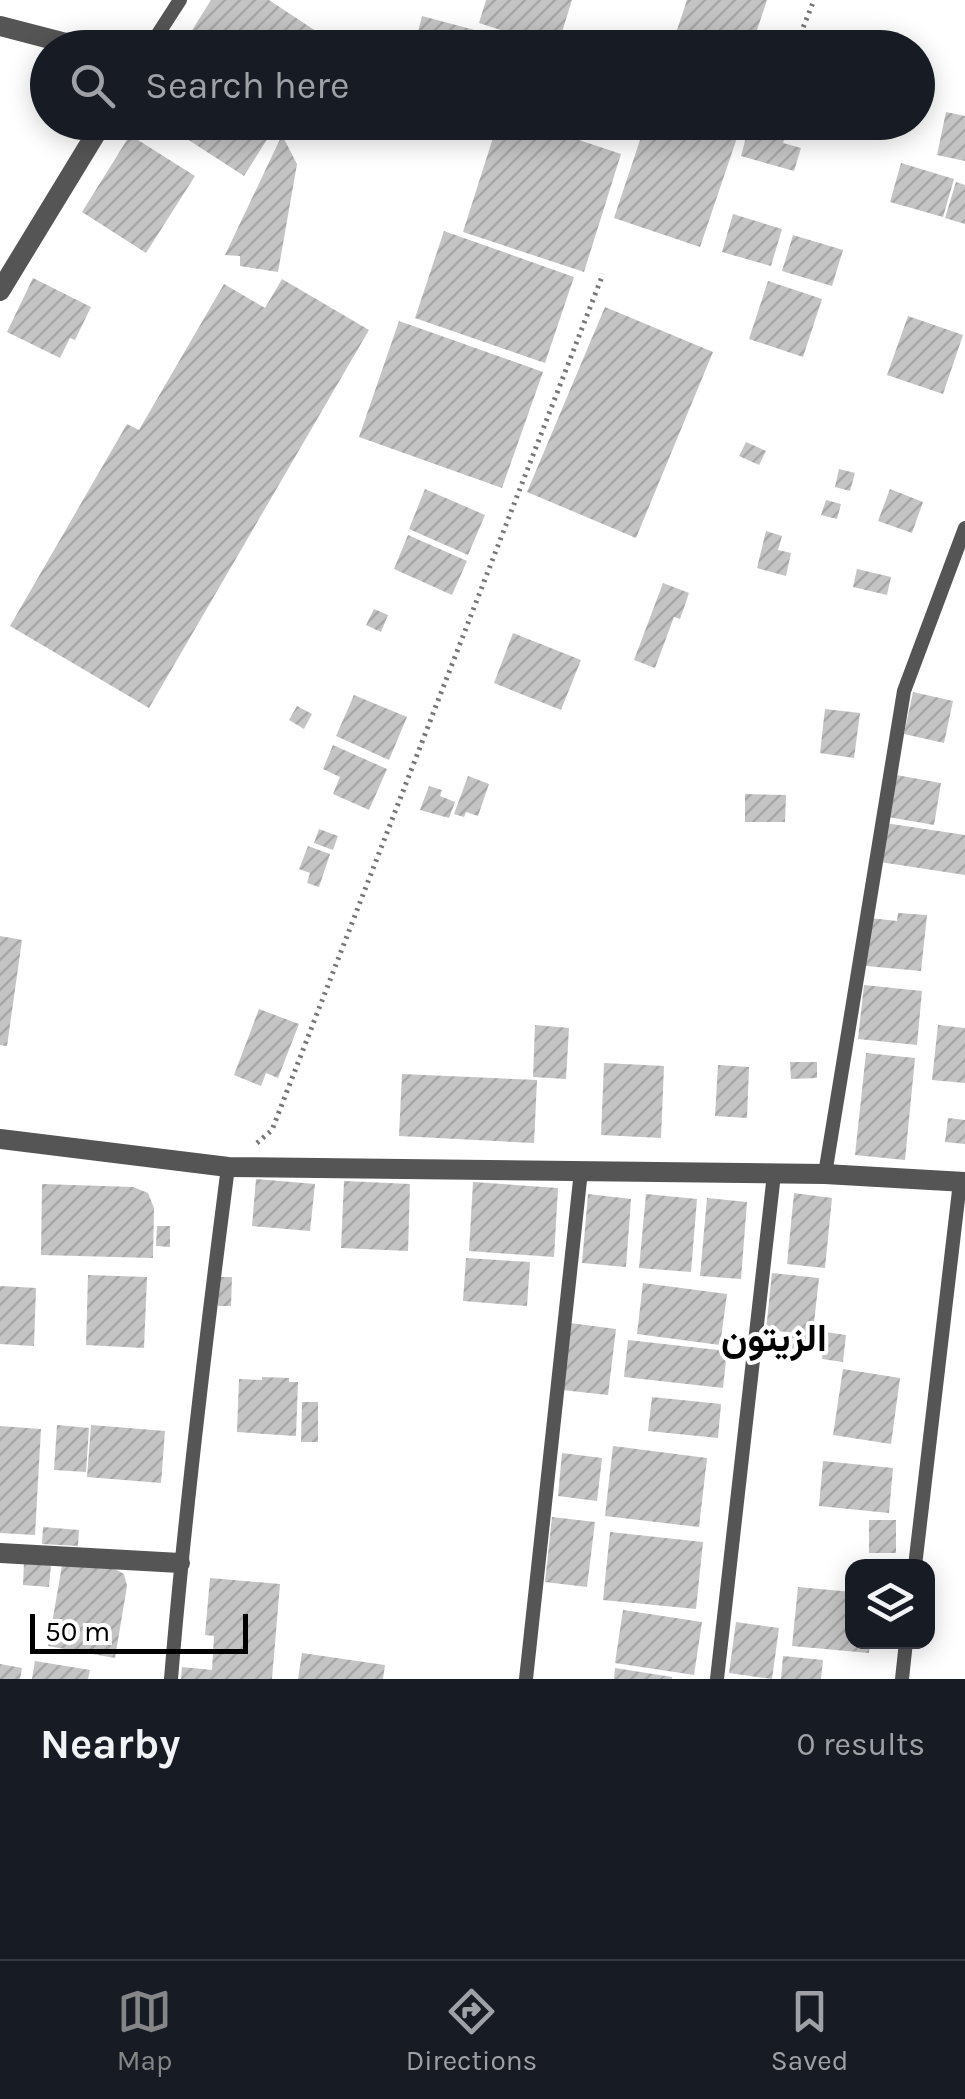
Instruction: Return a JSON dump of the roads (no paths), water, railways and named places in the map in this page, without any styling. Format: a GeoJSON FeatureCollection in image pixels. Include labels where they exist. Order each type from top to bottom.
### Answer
{"type":"FeatureCollection","features":[{"type":"Feature","properties":{"kind":"street"},"geometry":{"type":"LineString","coordinates":[[0,26],[30,34]]}},
{"type":"Feature","properties":{"kind":"street"},"geometry":{"type":"LineString","coordinates":[[0,291],[92,140]]}},
{"type":"Feature","properties":{"kind":"street"},"geometry":{"type":"LineString","coordinates":[[0,1139],[228,1167],[825,1174],[962,1182]]}},
{"type":"Feature","properties":{"kind":"street"},"geometry":{"type":"LineString","coordinates":[[0,1553],[180,1563]]}},
{"type":"Feature","properties":{"kind":"lane"},"geometry":{"type":"LineString","coordinates":[[161,30],[180,0]]}},
{"type":"Feature","properties":{"kind":"lane"},"geometry":{"type":"LineString","coordinates":[[825,1174],[904,691],[965,528]]}},
{"type":"Feature","properties":{"kind":"lane"},"geometry":{"type":"LineString","coordinates":[[172,1679],[202,1361],[228,1167]]}},
{"type":"Feature","properties":{"kind":"lane"},"geometry":{"type":"LineString","coordinates":[[526,1679],[581,1171]]}},
{"type":"Feature","properties":{"kind":"lane"},"geometry":{"type":"LineString","coordinates":[[717,1679],[774,1174]]}},
{"type":"Feature","properties":{"kind":"lane"},"geometry":{"type":"LineString","coordinates":[[916,1559],[962,1182]]}},
{"type":"Feature","properties":{"kind":"lane"},"geometry":{"type":"LineString","coordinates":[[902,1679],[905,1649]]}},
{"type":"Feature","properties":{"kind":"district","name":"الزيتون"},"geometry":{"type":"Point","coordinates":[774,1338]}}]}
